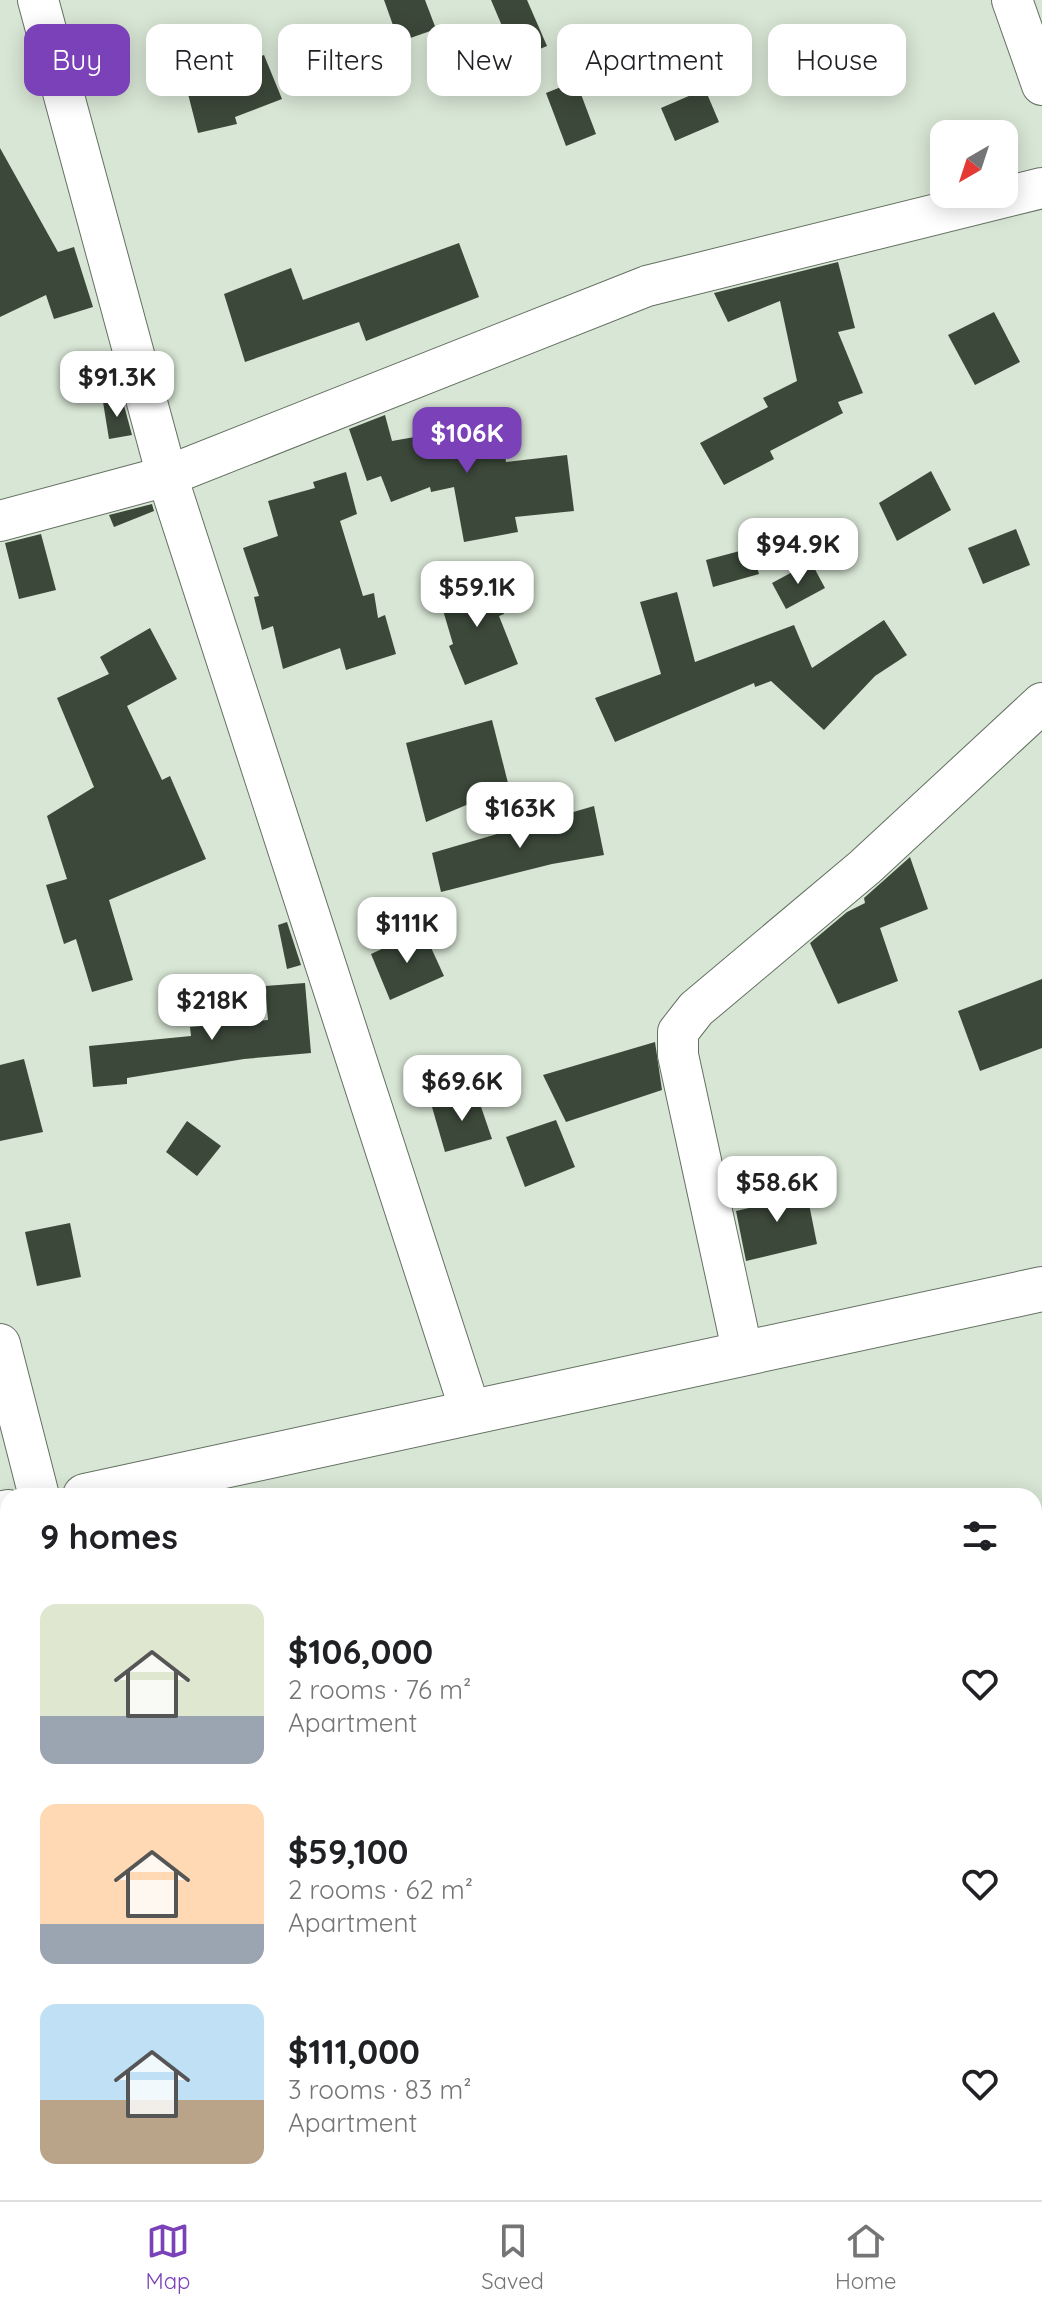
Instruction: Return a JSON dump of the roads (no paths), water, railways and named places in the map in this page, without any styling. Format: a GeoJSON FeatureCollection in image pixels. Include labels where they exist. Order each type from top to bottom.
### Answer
{"type":"FeatureCollection","features":[{"type":"Feature","properties":{"kind":"street"},"geometry":{"type":"LineString","coordinates":[[38,0],[167,476],[471,1413]]}},
{"type":"Feature","properties":{"kind":"street"},"geometry":{"type":"LineString","coordinates":[[1012,0],[1042,85]]}},
{"type":"Feature","properties":{"kind":"street"},"geometry":{"type":"LineString","coordinates":[[0,521],[167,476],[647,286],[1042,188]]}},
{"type":"Feature","properties":{"kind":"street"},"geometry":{"type":"LineString","coordinates":[[743,1354],[678,1055],[678,1032],[696,1009],[865,867],[1042,703]]}},
{"type":"Feature","properties":{"kind":"street"},"geometry":{"type":"LineString","coordinates":[[125,1488],[1042,1289]]}},
{"type":"Feature","properties":{"kind":"street"},"geometry":{"type":"LineString","coordinates":[[0,1344],[37,1488]]}}]}
